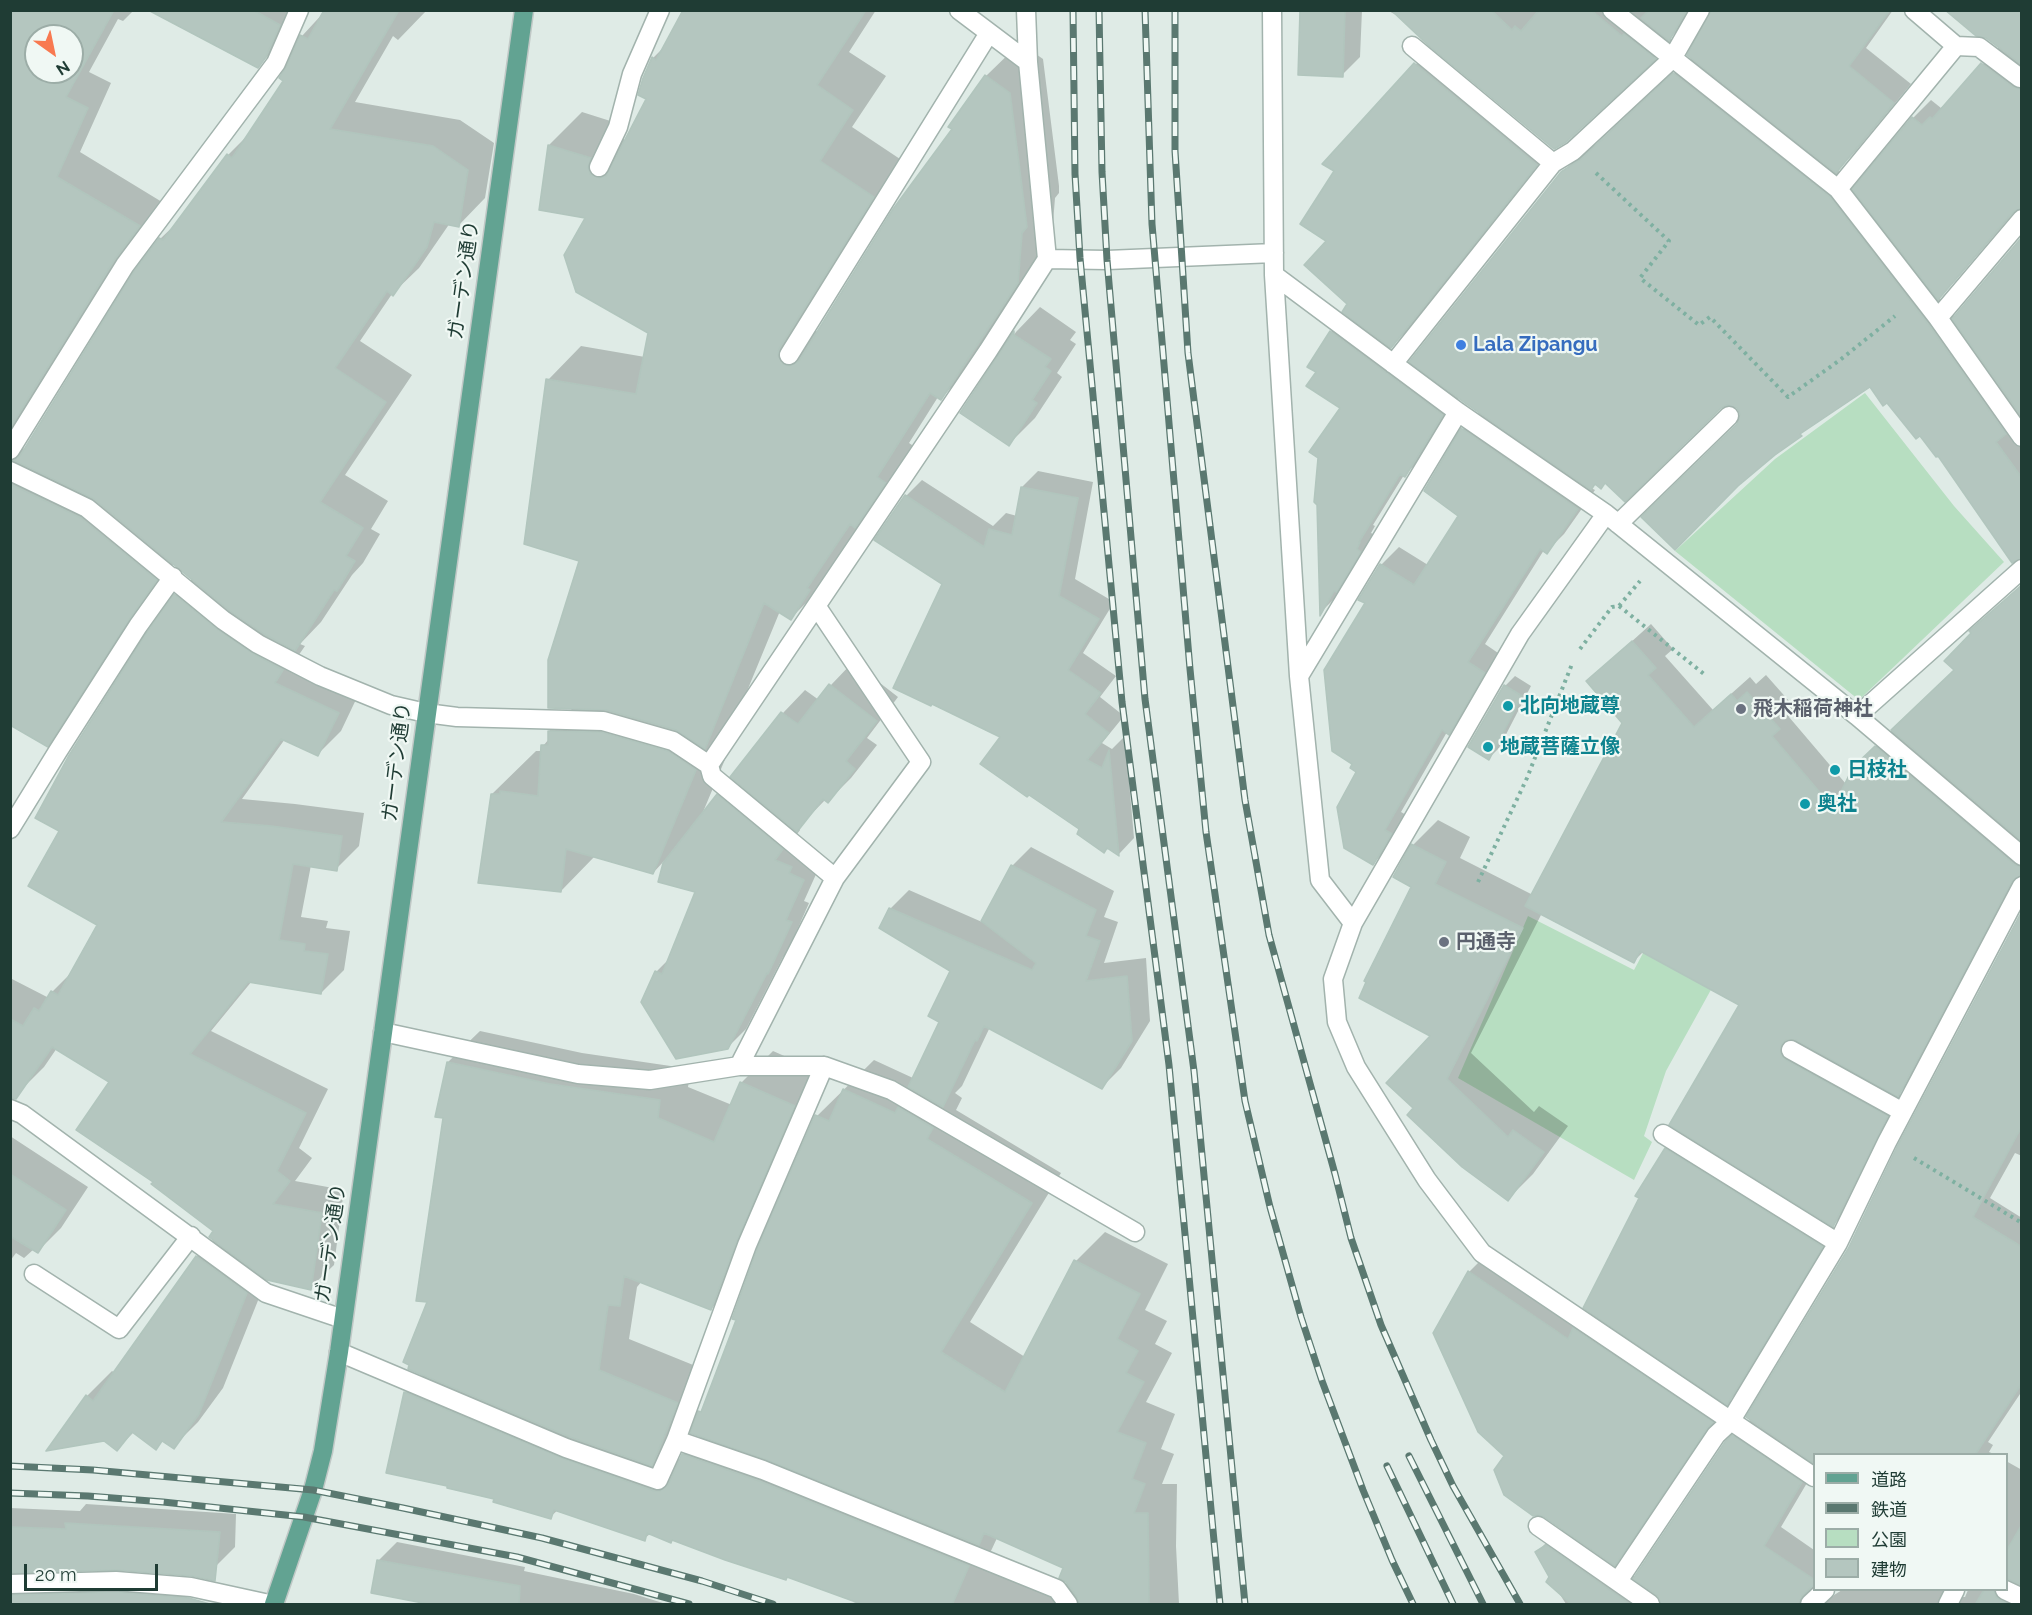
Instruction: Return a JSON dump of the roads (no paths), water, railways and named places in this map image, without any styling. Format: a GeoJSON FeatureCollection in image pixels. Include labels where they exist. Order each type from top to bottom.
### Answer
{"type":"FeatureCollection","features":[{"type":"Feature","properties":{"kind":"main road","name":"ガーデン通り"},"geometry":{"type":"LineString","coordinates":[[274,1605],[313,1490],[323,1451],[339,1352],[524,10]]}},
{"type":"Feature","properties":{"kind":"street"},"geometry":{"type":"LineString","coordinates":[[10,450],[125,265],[276,63],[299,10]]}},
{"type":"Feature","properties":{"kind":"street"},"geometry":{"type":"LineString","coordinates":[[599,167],[618,127],[632,74],[660,10]]}},
{"type":"Feature","properties":{"kind":"street"},"geometry":{"type":"LineString","coordinates":[[959,10],[1028,62]]}},
{"type":"Feature","properties":{"kind":"street"},"geometry":{"type":"LineString","coordinates":[[709,765],[817,607],[1047,259],[1028,62],[1026,10]]}},
{"type":"Feature","properties":{"kind":"street"},"geometry":{"type":"LineString","coordinates":[[1272,10],[1274,274],[1299,676],[1320,880],[1353,923]]}},
{"type":"Feature","properties":{"kind":"street"},"geometry":{"type":"LineString","coordinates":[[1612,10],[1838,189],[1921,295],[2022,437]]}},
{"type":"Feature","properties":{"kind":"street"},"geometry":{"type":"LineString","coordinates":[[1393,364],[1553,163],[1573,151],[1672,59],[1700,10]]}},
{"type":"Feature","properties":{"kind":"street"},"geometry":{"type":"LineString","coordinates":[[1914,10],[1956,46],[1979,47],[2020,78]]}},
{"type":"Feature","properties":{"kind":"street"},"geometry":{"type":"LineString","coordinates":[[789,355],[989,33]]}},
{"type":"Feature","properties":{"kind":"street"},"geometry":{"type":"LineString","coordinates":[[1412,46],[1553,163]]}},
{"type":"Feature","properties":{"kind":"street"},"geometry":{"type":"LineString","coordinates":[[1838,189],[1956,46]]}},
{"type":"Feature","properties":{"kind":"street"},"geometry":{"type":"LineString","coordinates":[[1938,318],[2022,219]]}},
{"type":"Feature","properties":{"kind":"street"},"geometry":{"type":"LineString","coordinates":[[1047,259],[1107,260],[1274,253]]}},
{"type":"Feature","properties":{"kind":"street"},"geometry":{"type":"LineString","coordinates":[[1274,274],[1458,412],[1612,519],[1857,716],[2022,856]]}},
{"type":"Feature","properties":{"kind":"street"},"geometry":{"type":"LineString","coordinates":[[1299,676],[1458,412]]}},
{"type":"Feature","properties":{"kind":"street"},"geometry":{"type":"LineString","coordinates":[[1729,416],[1612,519],[1520,634],[1353,923],[1333,979],[1337,1022],[1356,1067],[1427,1180],[1482,1253],[1813,1477]]}},
{"type":"Feature","properties":{"kind":"street"},"geometry":{"type":"LineString","coordinates":[[10,471],[87,508],[223,620],[258,644],[320,676],[391,705],[457,717],[603,721],[673,741],[709,765],[712,776],[835,878]]}},
{"type":"Feature","properties":{"kind":"street"},"geometry":{"type":"LineString","coordinates":[[1857,716],[2022,569]]}},
{"type":"Feature","properties":{"kind":"street"},"geometry":{"type":"LineString","coordinates":[[10,829],[138,626],[173,577]]}},
{"type":"Feature","properties":{"kind":"street"},"geometry":{"type":"LineString","coordinates":[[739,1066],[835,878],[921,762],[817,607]]}},
{"type":"Feature","properties":{"kind":"street"},"geometry":{"type":"LineString","coordinates":[[1618,1581],[1716,1435],[1730,1422],[1838,1244],[1887,1142],[2022,886]]}},
{"type":"Feature","properties":{"kind":"street"},"geometry":{"type":"LineString","coordinates":[[383,1032],[578,1074],[650,1080],[739,1066],[824,1066],[891,1090],[1135,1232]]}},
{"type":"Feature","properties":{"kind":"street"},"geometry":{"type":"LineString","coordinates":[[1791,1050],[1903,1112]]}},
{"type":"Feature","properties":{"kind":"street"},"geometry":{"type":"LineString","coordinates":[[339,1352],[566,1448],[658,1480],[747,1245],[824,1066]]}},
{"type":"Feature","properties":{"kind":"street"},"geometry":{"type":"LineString","coordinates":[[10,1109],[22,1114],[266,1293],[343,1319]]}},
{"type":"Feature","properties":{"kind":"street"},"geometry":{"type":"LineString","coordinates":[[1663,1134],[1838,1244]]}},
{"type":"Feature","properties":{"kind":"street"},"geometry":{"type":"LineString","coordinates":[[34,1274],[119,1329],[190,1236]]}},
{"type":"Feature","properties":{"kind":"street"},"geometry":{"type":"LineString","coordinates":[[675,1440],[763,1470],[1057,1589],[1068,1605]]}},
{"type":"Feature","properties":{"kind":"street"},"geometry":{"type":"LineString","coordinates":[[1538,1526],[1650,1605]]}},
{"type":"Feature","properties":{"kind":"street"},"geometry":{"type":"LineString","coordinates":[[10,1584],[116,1581],[191,1587],[268,1605]]}},
{"type":"Feature","properties":{"kind":"street"},"geometry":{"type":"LineString","coordinates":[[1809,1605],[1824,1591]]}},
{"type":"Feature","properties":{"kind":"street"},"geometry":{"type":"LineString","coordinates":[[1948,1605],[1955,1591]]}},
{"type":"Feature","properties":{"kind":"street"},"geometry":{"type":"LineString","coordinates":[[2007,1591],[2022,1598]]}},
{"type":"Feature","properties":{"kind":"railway"},"geometry":{"type":"LineString","coordinates":[[1073,10],[1075,174],[1080,258],[1122,702],[1169,1065],[1220,1604]]}},
{"type":"Feature","properties":{"kind":"railway"},"geometry":{"type":"LineString","coordinates":[[1099,10],[1102,172],[1107,260],[1145,699],[1194,1071],[1245,1604]]}},
{"type":"Feature","properties":{"kind":"railway"},"geometry":{"type":"LineString","coordinates":[[1145,10],[1152,224],[1190,669],[1206,832],[1245,1101],[1270,1207],[1322,1381],[1363,1490],[1413,1604]]}},
{"type":"Feature","properties":{"kind":"railway"},"geometry":{"type":"LineString","coordinates":[[1175,10],[1175,151],[1188,353],[1245,800],[1269,935],[1351,1238],[1381,1325],[1453,1486],[1520,1604]]}},
{"type":"Feature","properties":{"kind":"railway"},"geometry":{"type":"LineString","coordinates":[[1409,1456],[1483,1604]]}},
{"type":"Feature","properties":{"kind":"railway"},"geometry":{"type":"LineString","coordinates":[[10,1466],[93,1470],[313,1490],[542,1538],[702,1581],[773,1604]]}},
{"type":"Feature","properties":{"kind":"railway"},"geometry":{"type":"LineString","coordinates":[[1387,1466],[1453,1604]]}},
{"type":"Feature","properties":{"kind":"railway"},"geometry":{"type":"LineString","coordinates":[[10,1493],[163,1502],[304,1517],[517,1557],[689,1604]]}},
{"type":"Feature","properties":{"kind":"place","name":"Lala Zipangu"},"geometry":{"type":"Point","coordinates":[1461,345]}},
{"type":"Feature","properties":{"kind":"place","name":"北向地蔵尊"},"geometry":{"type":"Point","coordinates":[1508,706]}},
{"type":"Feature","properties":{"kind":"place","name":"飛木稲荷神社"},"geometry":{"type":"Point","coordinates":[1741,709]}},
{"type":"Feature","properties":{"kind":"place","name":"地蔵菩薩立像"},"geometry":{"type":"Point","coordinates":[1488,747]}},
{"type":"Feature","properties":{"kind":"place","name":"日枝社"},"geometry":{"type":"Point","coordinates":[1835,770]}},
{"type":"Feature","properties":{"kind":"place","name":"奥社"},"geometry":{"type":"Point","coordinates":[1805,804]}},
{"type":"Feature","properties":{"kind":"place","name":"円通寺"},"geometry":{"type":"Point","coordinates":[1444,942]}}]}
